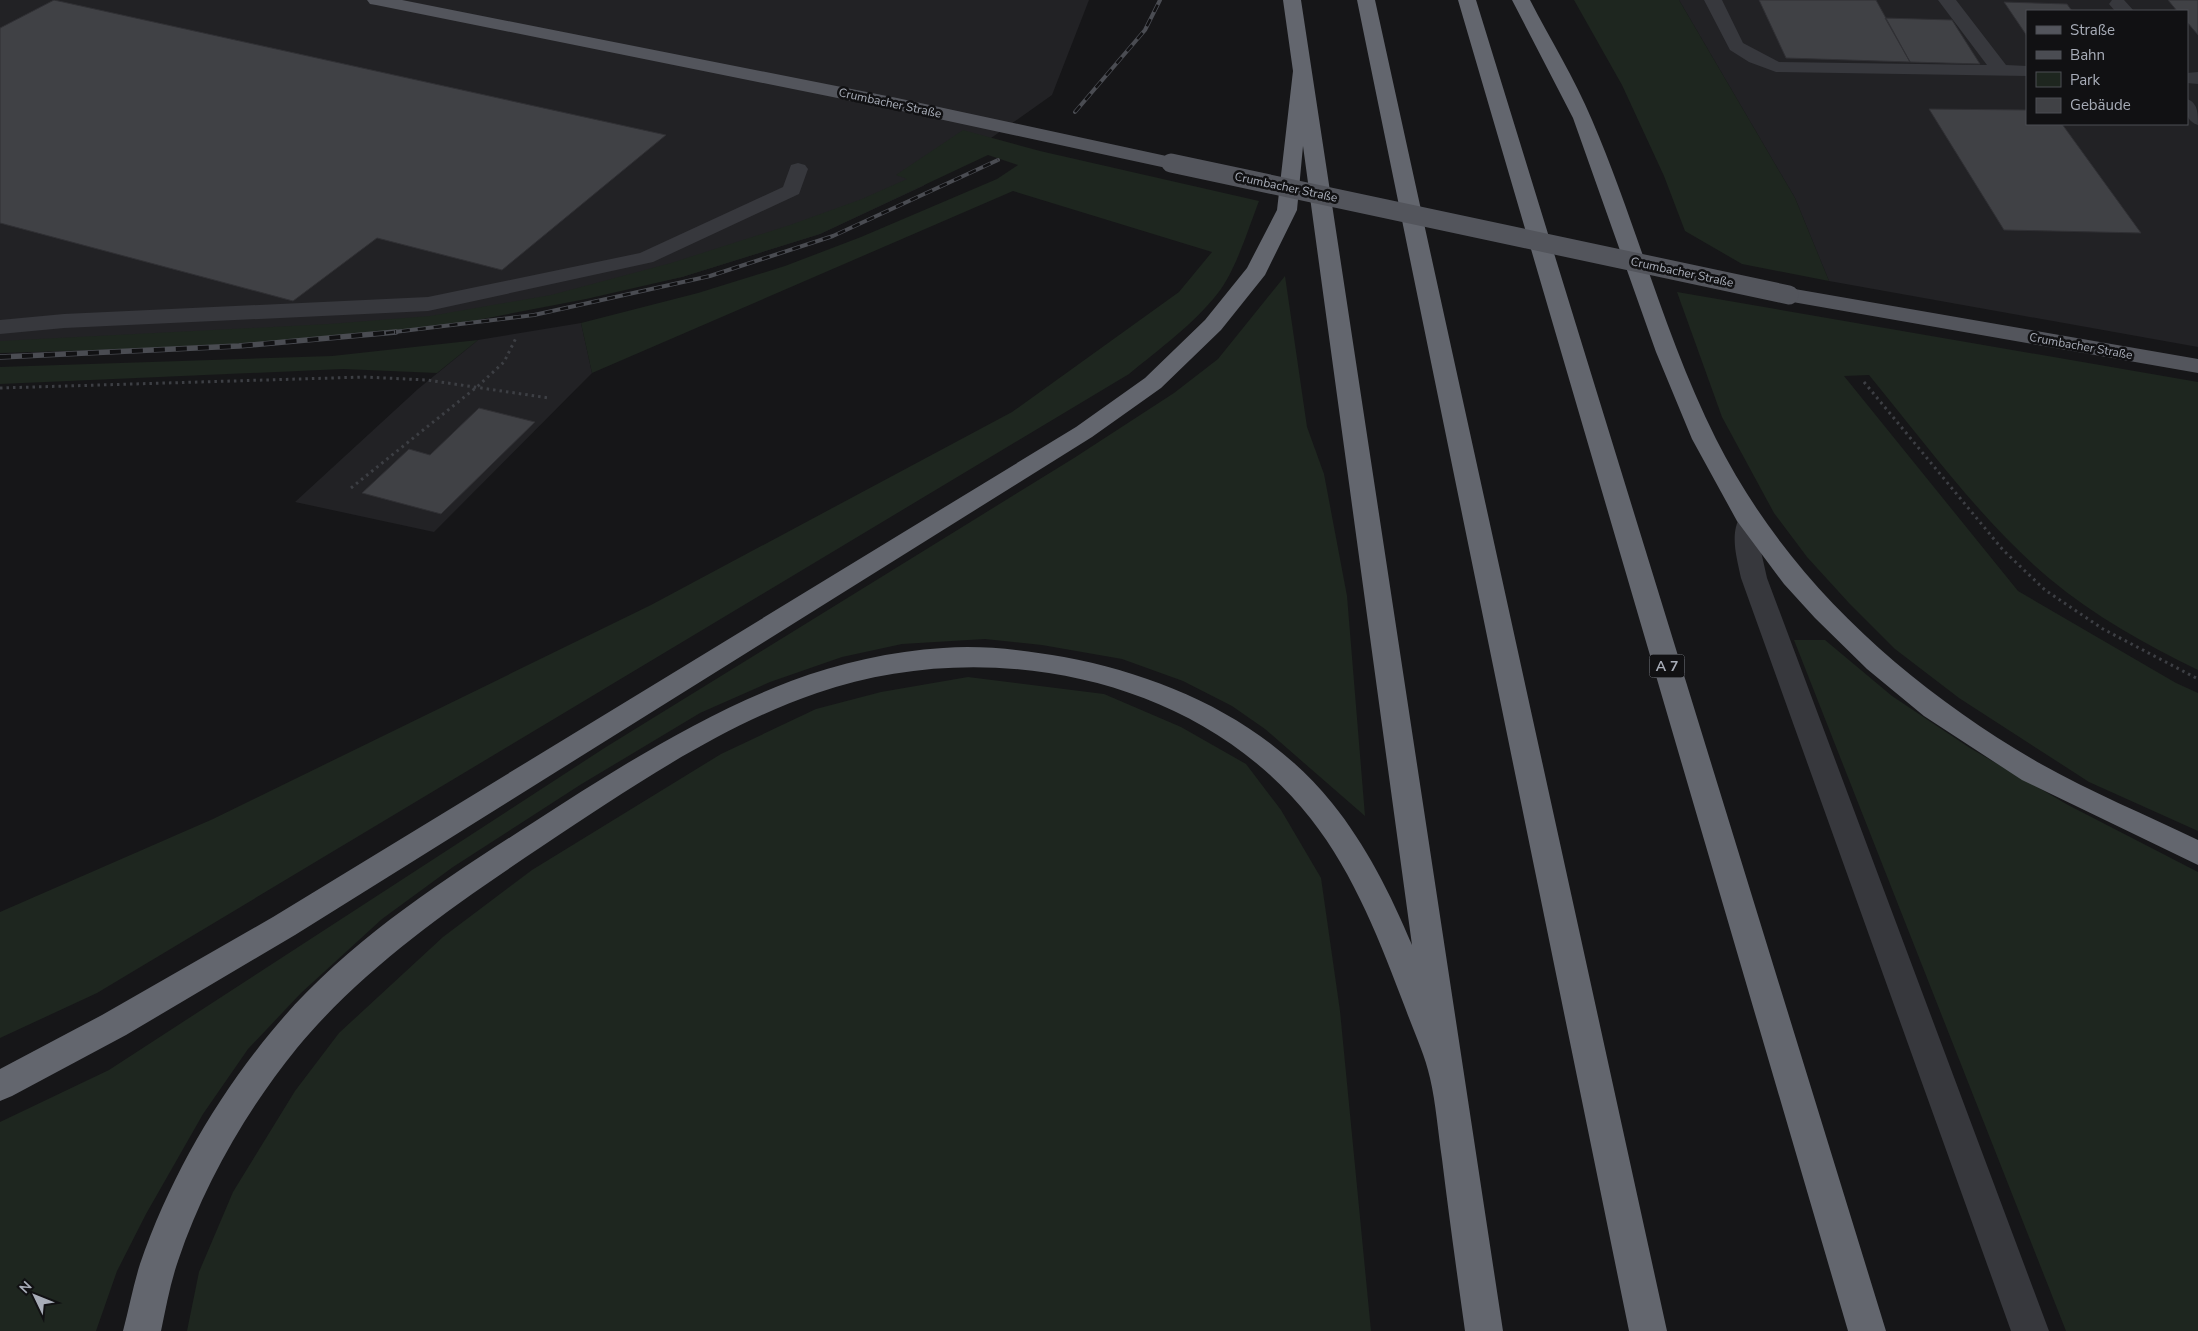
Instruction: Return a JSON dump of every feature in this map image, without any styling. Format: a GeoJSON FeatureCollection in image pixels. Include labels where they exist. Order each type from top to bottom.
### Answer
{"type":"FeatureCollection","features":[{"type":"Feature","properties":{"kind":"highway"},"geometry":{"type":"LineString","coordinates":[[1292,0],[1301,73],[1484,1331]]}},
{"type":"Feature","properties":{"kind":"highway"},"geometry":{"type":"LineString","coordinates":[[1366,0],[1648,1331]]}},
{"type":"Feature","properties":{"kind":"highway","name":"A 7"},"geometry":{"type":"LineString","coordinates":[[1467,0],[1867,1331]]}},
{"type":"Feature","properties":{"kind":"highway"},"geometry":{"type":"LineString","coordinates":[[1521,0],[1582,118],[1667,352],[1704,438],[1750,521],[1793,578],[1824,612],[1877,662],[1934,709],[2032,772],[2198,853]]}},
{"type":"Feature","properties":{"kind":"highway"},"geometry":{"type":"LineString","coordinates":[[0,1086],[114,1025],[284,926],[1084,432],[1153,383],[1213,325],[1257,270],[1287,210],[1301,73]]}},
{"type":"Feature","properties":{"kind":"highway"},"geometry":{"type":"LineString","coordinates":[[142,1331],[159,1262],[191,1182],[233,1110],[286,1037],[339,982],[401,928],[475,875],[622,779],[686,741],[739,713],[793,690],[844,672],[892,662],[941,657],[990,656],[1035,660],[1075,667],[1125,680],[1174,698],[1220,724],[1257,749],[1290,776],[1320,806],[1345,842],[1373,891],[1447,1075]]}},
{"type":"Feature","properties":{"kind":"main road","name":"Crumbacher Straße"},"geometry":{"type":"LineString","coordinates":[[376,0],[878,100],[1789,295],[2198,366]]}},
{"type":"Feature","properties":{"kind":"lane"},"geometry":{"type":"LineString","coordinates":[[1713,0],[1736,46],[1755,58],[1776,67],[2026,71]]}},
{"type":"Feature","properties":{"kind":"lane"},"geometry":{"type":"LineString","coordinates":[[1947,0],[2001,71]]}},
{"type":"Feature","properties":{"kind":"lane"},"geometry":{"type":"LineString","coordinates":[[2188,105],[2198,119]]}},
{"type":"Feature","properties":{"kind":"lane"},"geometry":{"type":"LineString","coordinates":[[0,327],[64,321],[428,304],[646,258],[792,190],[798,169]]}},
{"type":"Feature","properties":{"kind":"lane"},"geometry":{"type":"LineString","coordinates":[[1750,521],[1747,547],[1754,578],[2030,1331]]}},
{"type":"Feature","properties":{"kind":"path"},"geometry":{"type":"LineString","coordinates":[[351,488],[478,386],[504,362],[516,338]]}},
{"type":"Feature","properties":{"kind":"path"},"geometry":{"type":"LineString","coordinates":[[0,388],[365,377],[427,380],[478,386],[548,398]]}},
{"type":"Feature","properties":{"kind":"path"},"geometry":{"type":"LineString","coordinates":[[1864,382],[2003,550],[2045,590],[2103,628],[2198,679]]}},
{"type":"Feature","properties":{"kind":"shaded area"},"geometry":{"type":"Polygon","coordinates":[[[0,0],[1089,0],[1052,95],[923,186],[820,234],[682,277],[472,321],[333,338],[186,347],[0,353],[0,0]]]}},
{"type":"Feature","properties":{"kind":"shaded area"},"geometry":{"type":"Polygon","coordinates":[[[1679,0],[2198,0],[2198,347],[1829,281],[1795,198],[1679,0]]]}},
{"type":"Feature","properties":{"kind":"shaded area"},"geometry":{"type":"Polygon","coordinates":[[[581,323],[592,373],[434,532],[295,502],[418,389],[478,340],[581,323]]]}},
{"type":"Feature","properties":{"kind":"green space"},"geometry":{"type":"Polygon","coordinates":[[[1574,0],[1679,0],[1795,198],[1829,281],[1742,264],[1685,231],[1664,176],[1622,85],[1574,0]]]}},
{"type":"Feature","properties":{"kind":"green space"},"geometry":{"type":"Polygon","coordinates":[[[963,130],[1040,151],[1259,201],[1236,262],[1218,293],[1187,326],[1129,374],[97,993],[0,1038],[0,912],[213,819],[651,605],[1012,412],[1179,292],[1212,252],[1013,191],[592,373],[581,323],[698,293],[785,266],[861,237],[997,179],[1018,165],[988,155],[820,234],[682,277],[586,299],[472,321],[333,338],[186,347],[0,353],[0,341],[329,324],[430,316],[551,295],[671,263],[790,225],[862,199],[907,179],[896,175],[963,130]]]}},
{"type":"Feature","properties":{"kind":"green space"},"geometry":{"type":"Polygon","coordinates":[[[1285,276],[1307,427],[1324,474],[1347,596],[1365,816],[1265,729],[1232,706],[1183,681],[1122,659],[1042,645],[985,639],[902,644],[842,657],[770,682],[700,713],[580,785],[453,867],[382,919],[301,993],[248,1049],[203,1114],[146,1214],[117,1271],[96,1331],[0,1331],[0,1122],[109,1070],[606,747],[1074,458],[1174,393],[1218,359],[1285,276]]]}},
{"type":"Feature","properties":{"kind":"green space"},"geometry":{"type":"Polygon","coordinates":[[[1677,292],[2198,382],[2198,670],[2121,629],[2067,593],[2050,579],[2025,557],[1978,508],[1869,375],[1844,376],[2018,591],[2176,683],[2198,693],[2198,831],[2089,782],[1959,698],[1895,649],[1849,603],[1807,557],[1774,513],[1722,417],[1677,292]]]}},
{"type":"Feature","properties":{"kind":"green space"},"geometry":{"type":"Polygon","coordinates":[[[478,340],[437,373],[343,369],[0,384],[0,367],[332,356],[478,340]]]}},
{"type":"Feature","properties":{"kind":"green space"},"geometry":{"type":"Polygon","coordinates":[[[1794,640],[1825,640],[1892,696],[1970,748],[2068,805],[2198,872],[2198,1331],[2066,1331],[1794,640]]]}},
{"type":"Feature","properties":{"kind":"green space"},"geometry":{"type":"Polygon","coordinates":[[[968,677],[1104,694],[1181,727],[1246,764],[1281,810],[1321,878],[1340,1011],[1371,1331],[187,1331],[199,1272],[233,1192],[295,1091],[339,1033],[443,937],[532,870],[721,754],[816,709],[881,692],[968,677]]]}},
{"type":"Feature","properties":{"kind":"building"},"geometry":{"type":"Polygon","coordinates":[[[54,0],[666,135],[502,270],[377,238],[293,301],[0,223],[0,28],[54,0]]]}},
{"type":"Feature","properties":{"kind":"building"},"geometry":{"type":"Polygon","coordinates":[[[1759,0],[1876,0],[1910,62],[1786,58],[1759,0]]]}},
{"type":"Feature","properties":{"kind":"building"},"geometry":{"type":"Polygon","coordinates":[[[2168,0],[2198,0],[2198,35],[2188,23],[2188,10],[2176,10],[2168,0]]]}},
{"type":"Feature","properties":{"kind":"building"},"geometry":{"type":"Polygon","coordinates":[[[2004,2],[2067,4],[2071,10],[2026,10],[2026,35],[2004,2]]]}},
{"type":"Feature","properties":{"kind":"building"},"geometry":{"type":"Polygon","coordinates":[[[1885,18],[1952,20],[1980,64],[1910,62],[1885,18]]]}},
{"type":"Feature","properties":{"kind":"building"},"geometry":{"type":"Polygon","coordinates":[[[1929,109],[2026,110],[2026,125],[2063,125],[2141,233],[2004,230],[1929,109]]]}},
{"type":"Feature","properties":{"kind":"building"},"geometry":{"type":"Polygon","coordinates":[[[479,408],[535,422],[441,514],[362,493],[409,449],[430,455],[479,408]]]}},
{"type":"Feature","properties":{"kind":"railway"},"geometry":{"type":"LineString","coordinates":[[1075,112],[1145,30],[1160,0]]}},
{"type":"Feature","properties":{"kind":"railway"},"geometry":{"type":"LineString","coordinates":[[389,333],[534,315],[710,276],[833,236],[998,160]]}},
{"type":"Feature","properties":{"kind":"railway"},"geometry":{"type":"LineString","coordinates":[[389,333],[396,332]]}},
{"type":"Feature","properties":{"kind":"railway"},"geometry":{"type":"LineString","coordinates":[[0,357],[239,346],[389,333]]}}]}
